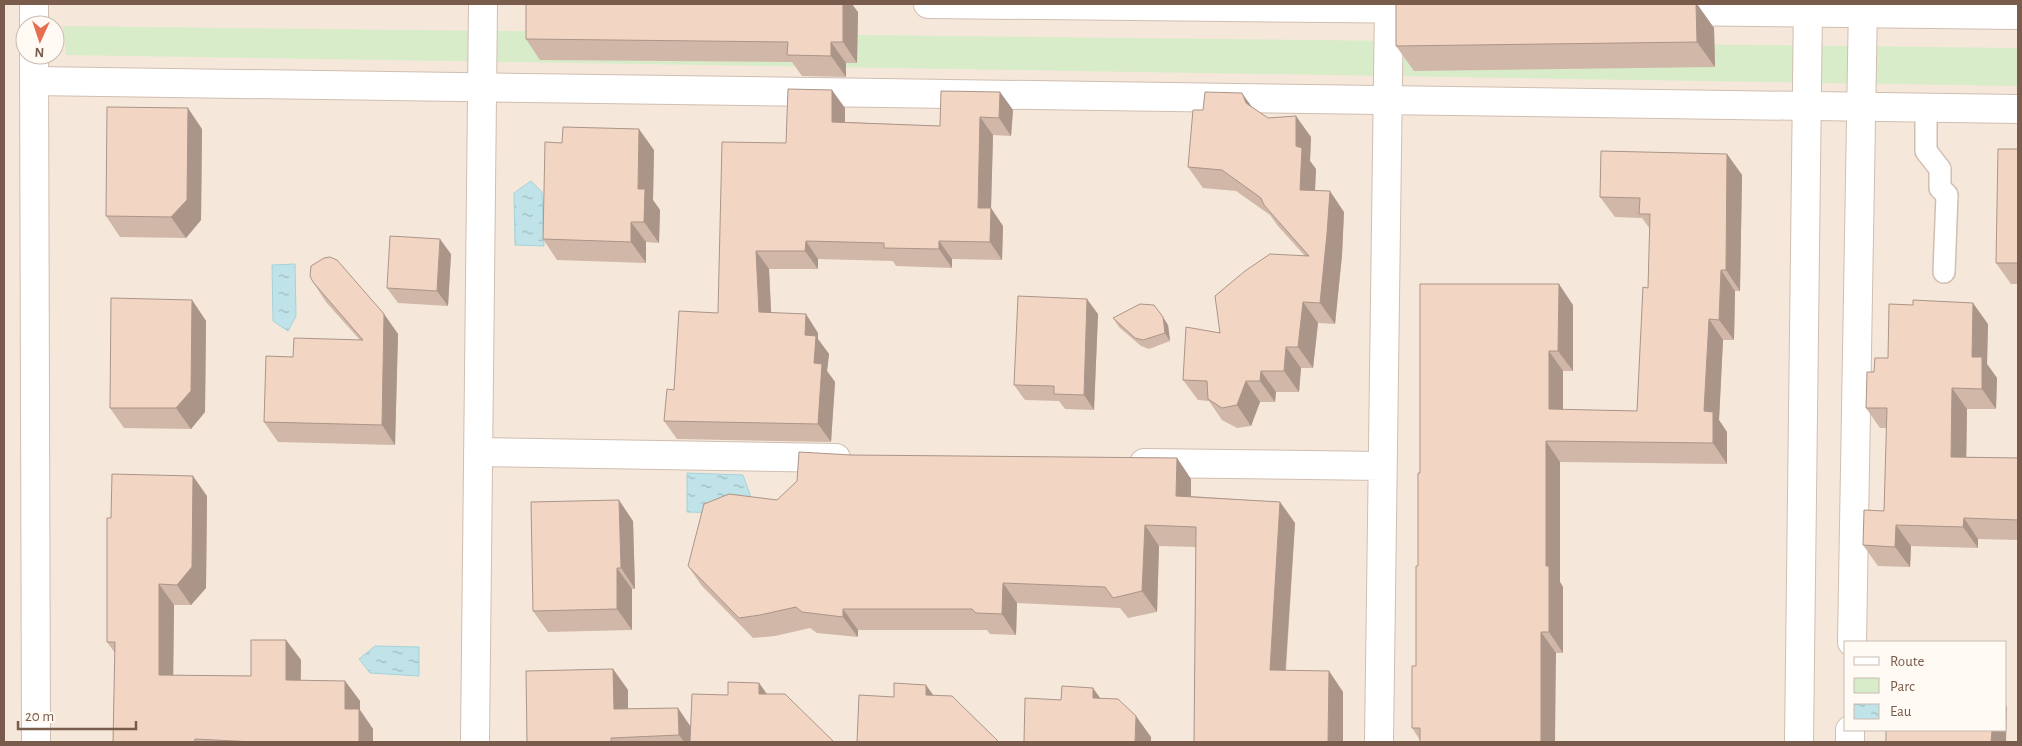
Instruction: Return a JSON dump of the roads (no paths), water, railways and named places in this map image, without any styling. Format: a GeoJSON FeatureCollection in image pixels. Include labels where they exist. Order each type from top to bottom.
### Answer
{"type":"FeatureCollection","features":[{"type":"Feature","properties":{"kind":"street"},"geometry":{"type":"LineString","coordinates":[[475,742],[483,4]]}},
{"type":"Feature","properties":{"kind":"street"},"geometry":{"type":"LineString","coordinates":[[928,4],[1389,6],[1458,9]]}},
{"type":"Feature","properties":{"kind":"street"},"geometry":{"type":"LineString","coordinates":[[1379,742],[1389,6]]}},
{"type":"Feature","properties":{"kind":"street"},"geometry":{"type":"LineString","coordinates":[[1799,742],[1808,8]]}},
{"type":"Feature","properties":{"kind":"street"},"geometry":{"type":"LineString","coordinates":[[1852,641],[1863,8]]}},
{"type":"Feature","properties":{"kind":"street"},"geometry":{"type":"LineString","coordinates":[[1638,11],[1863,8],[2018,15]]}},
{"type":"Feature","properties":{"kind":"street"},"geometry":{"type":"LineString","coordinates":[[36,742],[34,68],[482,87],[2018,109]]}},
{"type":"Feature","properties":{"kind":"street"},"geometry":{"type":"LineString","coordinates":[[478,452],[856,458]]}},
{"type":"Feature","properties":{"kind":"street"},"geometry":{"type":"LineString","coordinates":[[1124,462],[1382,466]]}},
{"type":"Feature","properties":{"kind":"lane"},"geometry":{"type":"LineString","coordinates":[[1926,107],[1926,151],[1940,169],[1940,188],[1948,195],[1944,272]]}},
{"type":"Feature","properties":{"kind":"water"},"geometry":{"type":"Polygon","coordinates":[[[531,181],[542,192],[544,246],[515,245],[514,193],[531,181]]]}},
{"type":"Feature","properties":{"kind":"water"},"geometry":{"type":"Polygon","coordinates":[[[295,264],[296,316],[288,331],[273,321],[272,265],[295,264]]]}},
{"type":"Feature","properties":{"kind":"water"},"geometry":{"type":"Polygon","coordinates":[[[687,473],[743,475],[752,500],[731,513],[687,512],[687,473]]]}},
{"type":"Feature","properties":{"kind":"water"},"geometry":{"type":"Polygon","coordinates":[[[375,646],[419,647],[419,676],[370,673],[359,659],[375,646]]]}}]}
